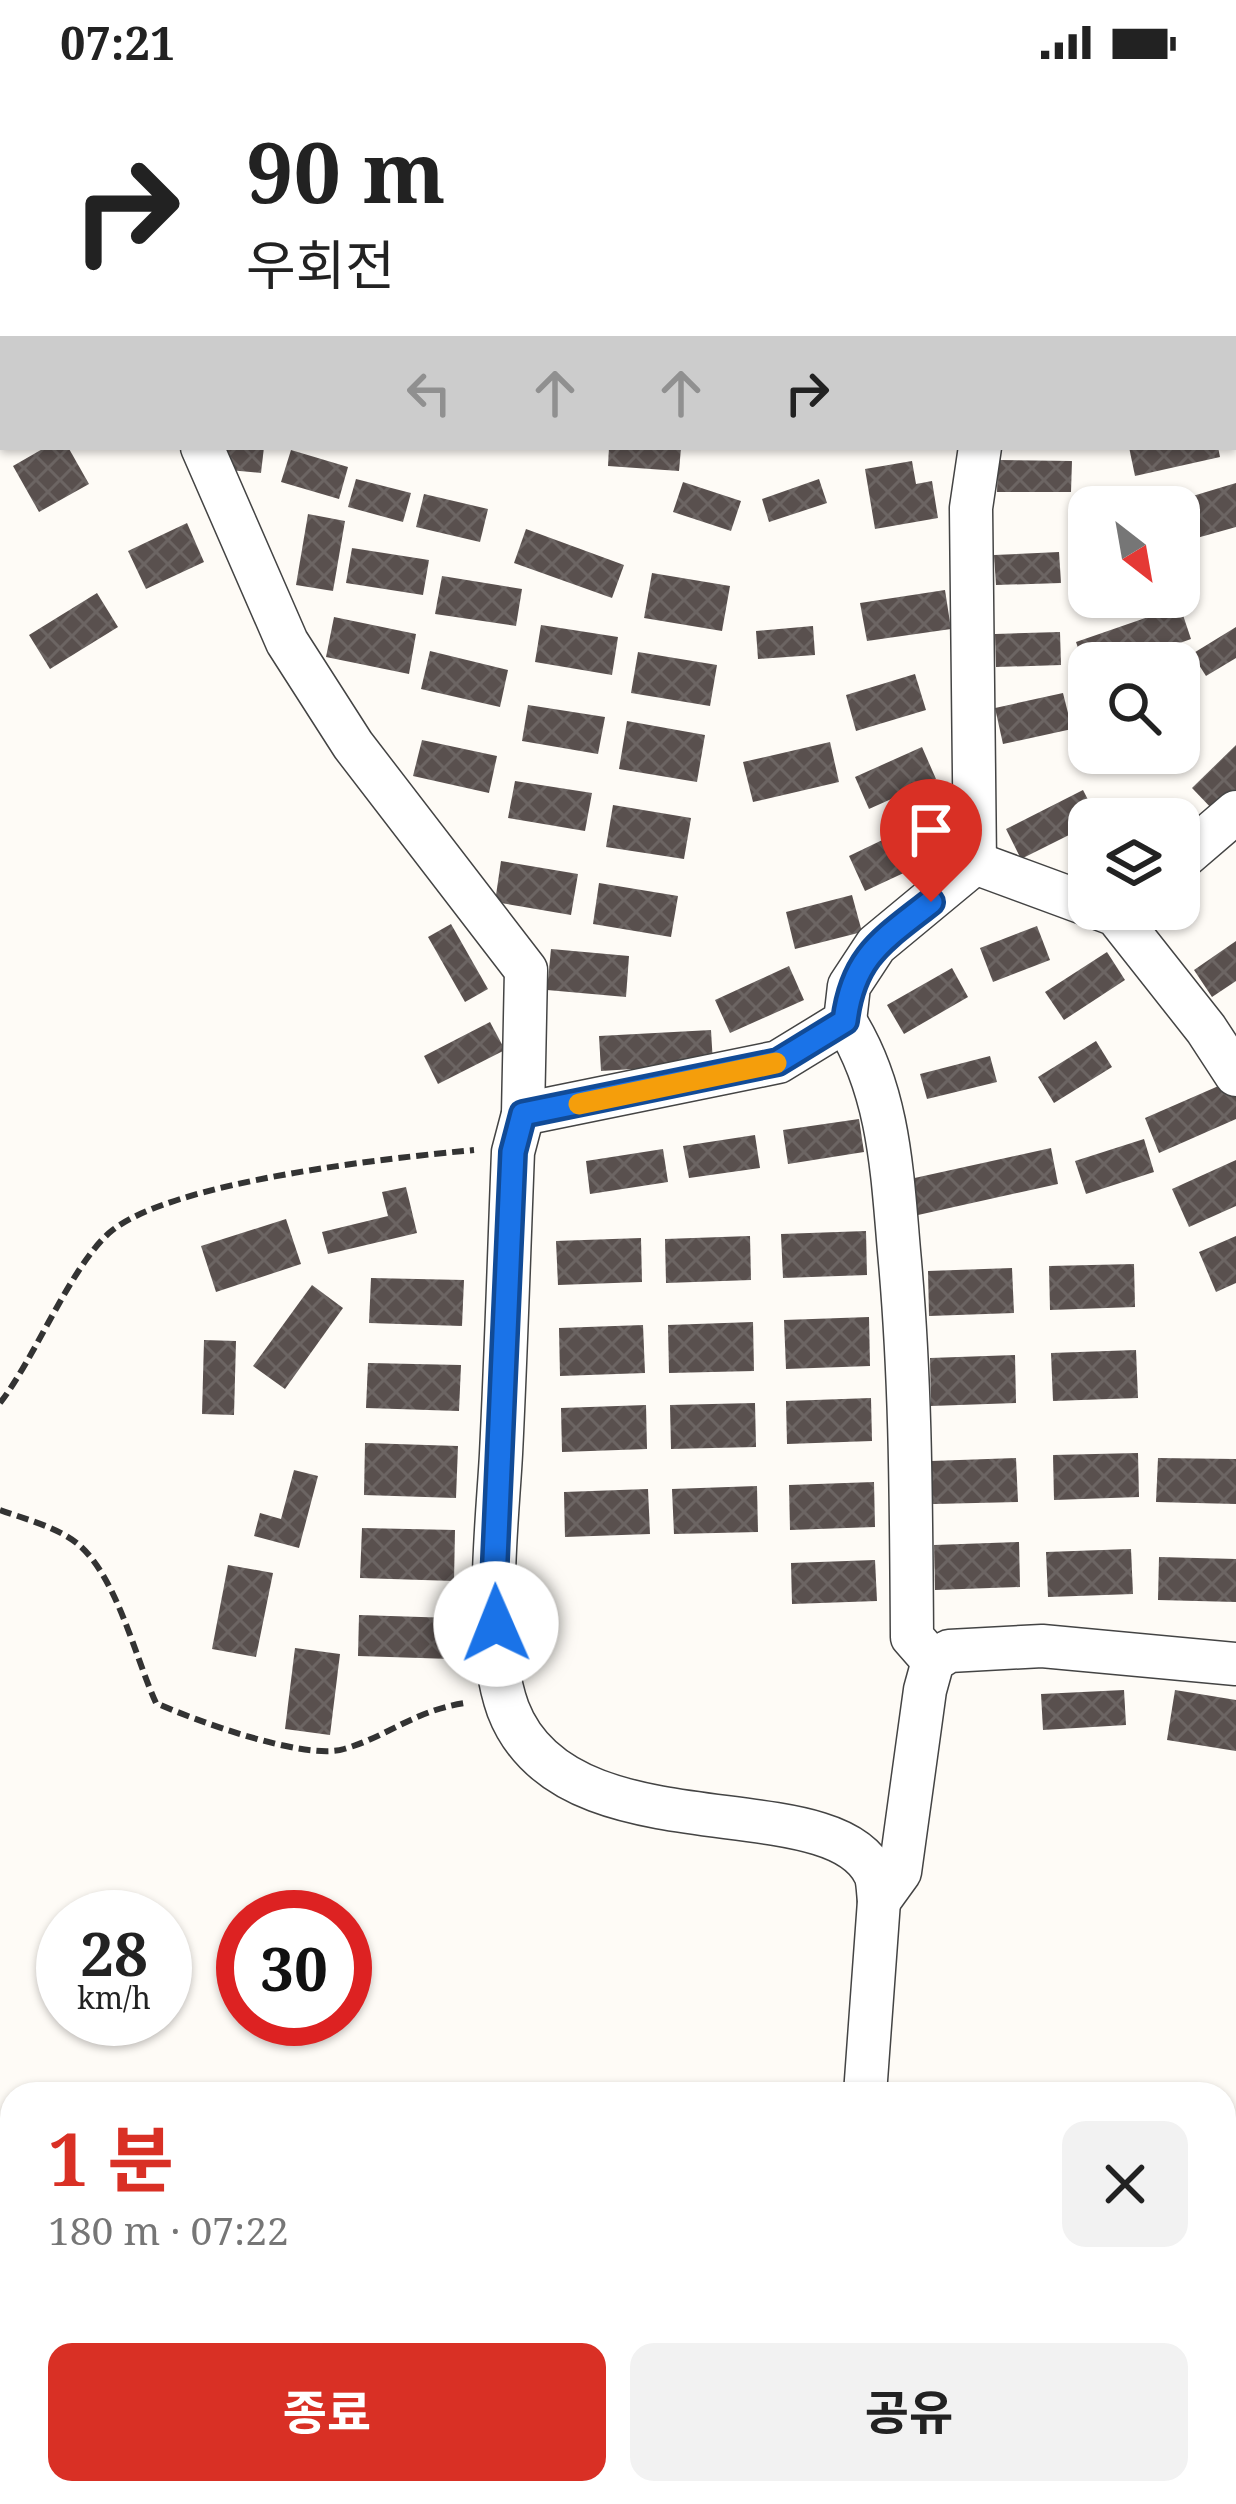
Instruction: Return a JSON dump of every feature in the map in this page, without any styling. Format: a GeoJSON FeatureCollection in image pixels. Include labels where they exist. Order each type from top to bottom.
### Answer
{"type":"FeatureCollection","features":[{"type":"Feature","properties":{"kind":"street"},"geometry":{"type":"LineString","coordinates":[[203,450],[287,642],[353,745],[526,970],[494,1582],[498,1665],[509,1711],[528,1741],[555,1769],[582,1787],[622,1800],[807,1831],[838,1842],[861,1858],[875,1874],[879,1901],[866,2082]]}},
{"type":"Feature","properties":{"kind":"street"},"geometry":{"type":"LineString","coordinates":[[975,863],[971,508],[980,450]]}},
{"type":"Feature","properties":{"kind":"street"},"geometry":{"type":"LineString","coordinates":[[1200,843],[1236,812]]}},
{"type":"Feature","properties":{"kind":"street"},"geometry":{"type":"LineString","coordinates":[[975,863],[1068,895]]}},
{"type":"Feature","properties":{"kind":"street"},"geometry":{"type":"LineString","coordinates":[[933,1661],[912,1636],[910,1369],[892,1171],[880,1093],[845,1021],[849,986],[876,945],[975,863]]}},
{"type":"Feature","properties":{"kind":"street"},"geometry":{"type":"LineString","coordinates":[[1124,930],[1206,1029],[1236,1075]]}},
{"type":"Feature","properties":{"kind":"street"},"geometry":{"type":"LineString","coordinates":[[518,1133],[778,1062],[845,1021]]}},
{"type":"Feature","properties":{"kind":"street"},"geometry":{"type":"LineString","coordinates":[[879,1901],[900,1872],[933,1661],[949,1651],[1042,1646],[1236,1664]]}},
{"type":"Feature","properties":{"kind":"path"},"geometry":{"type":"LineString","coordinates":[[0,1403],[108,1234],[145,1211],[183,1198],[368,1162],[472,1150],[518,1133]]}},
{"type":"Feature","properties":{"kind":"path"},"geometry":{"type":"LineString","coordinates":[[0,1510],[80,1545],[115,1599],[156,1703],[178,1713],[294,1748],[341,1751],[431,1708],[478,1701],[509,1711]]}},
{"type":"Feature","properties":{"kind":"building"},"geometry":{"type":"Polygon","coordinates":[[[41,450],[70,450],[89,484],[39,512],[13,466],[41,450]]]}},
{"type":"Feature","properties":{"kind":"building"},"geometry":{"type":"Polygon","coordinates":[[[220,450],[264,450],[261,473],[218,469],[220,450]]]}},
{"type":"Feature","properties":{"kind":"building"},"geometry":{"type":"Polygon","coordinates":[[[291,450],[348,467],[339,499],[281,482],[291,450]]]}},
{"type":"Feature","properties":{"kind":"building"},"geometry":{"type":"Polygon","coordinates":[[[609,450],[681,450],[679,471],[608,466],[609,450]]]}},
{"type":"Feature","properties":{"kind":"building"},"geometry":{"type":"Polygon","coordinates":[[[1130,450],[1219,450],[1220,457],[1135,476],[1130,450]]]}},
{"type":"Feature","properties":{"kind":"building"},"geometry":{"type":"Polygon","coordinates":[[[998,460],[1072,461],[1068,492],[997,492],[998,460]]]}},
{"type":"Feature","properties":{"kind":"building"},"geometry":{"type":"Polygon","coordinates":[[[912,461],[916,484],[932,481],[938,518],[875,529],[865,469],[912,461]]]}},
{"type":"Feature","properties":{"kind":"building"},"geometry":{"type":"Polygon","coordinates":[[[356,479],[411,493],[403,522],[348,507],[356,479]]]}},
{"type":"Feature","properties":{"kind":"building"},"geometry":{"type":"Polygon","coordinates":[[[819,479],[827,503],[769,522],[762,499],[819,479]]]}},
{"type":"Feature","properties":{"kind":"building"},"geometry":{"type":"Polygon","coordinates":[[[683,482],[741,501],[731,531],[673,512],[683,482]]]}},
{"type":"Feature","properties":{"kind":"building"},"geometry":{"type":"Polygon","coordinates":[[[1236,483],[1236,527],[1200,537],[1200,494],[1236,483]]]}},
{"type":"Feature","properties":{"kind":"building"},"geometry":{"type":"Polygon","coordinates":[[[424,494],[488,509],[480,542],[416,527],[424,494]]]}},
{"type":"Feature","properties":{"kind":"building"},"geometry":{"type":"Polygon","coordinates":[[[308,514],[345,521],[333,591],[296,585],[308,514]]]}},
{"type":"Feature","properties":{"kind":"building"},"geometry":{"type":"Polygon","coordinates":[[[187,523],[204,562],[146,589],[128,551],[187,523]]]}},
{"type":"Feature","properties":{"kind":"building"},"geometry":{"type":"Polygon","coordinates":[[[526,529],[624,565],[612,598],[514,563],[526,529]]]}},
{"type":"Feature","properties":{"kind":"building"},"geometry":{"type":"Polygon","coordinates":[[[352,548],[429,560],[423,595],[346,583],[352,548]]]}},
{"type":"Feature","properties":{"kind":"building"},"geometry":{"type":"Polygon","coordinates":[[[1059,552],[1061,583],[996,585],[994,555],[1059,552]]]}},
{"type":"Feature","properties":{"kind":"building"},"geometry":{"type":"Polygon","coordinates":[[[652,573],[730,586],[722,631],[644,618],[652,573]]]}},
{"type":"Feature","properties":{"kind":"building"},"geometry":{"type":"Polygon","coordinates":[[[442,576],[522,589],[516,626],[435,614],[442,576]]]}},
{"type":"Feature","properties":{"kind":"building"},"geometry":{"type":"Polygon","coordinates":[[[945,590],[951,629],[867,641],[860,603],[945,590]]]}},
{"type":"Feature","properties":{"kind":"building"},"geometry":{"type":"Polygon","coordinates":[[[97,593],[118,627],[50,669],[29,635],[97,593]]]}},
{"type":"Feature","properties":{"kind":"building"},"geometry":{"type":"Polygon","coordinates":[[[334,617],[416,634],[409,674],[326,657],[334,617]]]}},
{"type":"Feature","properties":{"kind":"building"},"geometry":{"type":"Polygon","coordinates":[[[1145,618],[1184,618],[1191,639],[1183,642],[1076,642],[1145,618]]]}},
{"type":"Feature","properties":{"kind":"building"},"geometry":{"type":"Polygon","coordinates":[[[541,625],[618,637],[612,675],[535,662],[541,625]]]}},
{"type":"Feature","properties":{"kind":"building"},"geometry":{"type":"Polygon","coordinates":[[[813,626],[815,655],[758,659],[756,631],[813,626]]]}},
{"type":"Feature","properties":{"kind":"building"},"geometry":{"type":"Polygon","coordinates":[[[1236,627],[1236,658],[1206,676],[1200,667],[1200,649],[1236,627]]]}},
{"type":"Feature","properties":{"kind":"building"},"geometry":{"type":"Polygon","coordinates":[[[1060,632],[1061,665],[996,667],[995,634],[1060,632]]]}},
{"type":"Feature","properties":{"kind":"building"},"geometry":{"type":"Polygon","coordinates":[[[430,651],[508,670],[500,707],[421,689],[430,651]]]}},
{"type":"Feature","properties":{"kind":"building"},"geometry":{"type":"Polygon","coordinates":[[[638,652],[717,665],[710,706],[631,693],[638,652]]]}},
{"type":"Feature","properties":{"kind":"building"},"geometry":{"type":"Polygon","coordinates":[[[915,674],[926,710],[856,731],[846,695],[915,674]]]}},
{"type":"Feature","properties":{"kind":"building"},"geometry":{"type":"Polygon","coordinates":[[[1063,693],[1068,730],[1003,744],[995,708],[1063,693]]]}},
{"type":"Feature","properties":{"kind":"building"},"geometry":{"type":"Polygon","coordinates":[[[528,705],[605,717],[598,754],[522,741],[528,705]]]}},
{"type":"Feature","properties":{"kind":"building"},"geometry":{"type":"Polygon","coordinates":[[[627,721],[705,735],[697,782],[619,769],[627,721]]]}},
{"type":"Feature","properties":{"kind":"building"},"geometry":{"type":"Polygon","coordinates":[[[422,740],[497,756],[489,793],[413,776],[422,740]]]}},
{"type":"Feature","properties":{"kind":"building"},"geometry":{"type":"Polygon","coordinates":[[[830,742],[839,782],[753,802],[743,762],[830,742]]]}},
{"type":"Feature","properties":{"kind":"building"},"geometry":{"type":"Polygon","coordinates":[[[1236,745],[1236,791],[1215,812],[1192,788],[1236,745]]]}},
{"type":"Feature","properties":{"kind":"building"},"geometry":{"type":"Polygon","coordinates":[[[922,747],[936,779],[869,809],[855,777],[922,747]]]}},
{"type":"Feature","properties":{"kind":"building"},"geometry":{"type":"Polygon","coordinates":[[[515,781],[592,793],[585,831],[508,818],[515,781]]]}},
{"type":"Feature","properties":{"kind":"building"},"geometry":{"type":"Polygon","coordinates":[[[1083,790],[1087,798],[1068,798],[1068,836],[1021,859],[1006,829],[1083,790]]]}},
{"type":"Feature","properties":{"kind":"building"},"geometry":{"type":"Polygon","coordinates":[[[613,805],[691,818],[684,859],[606,847],[613,805]]]}},
{"type":"Feature","properties":{"kind":"building"},"geometry":{"type":"Polygon","coordinates":[[[922,821],[938,857],[865,891],[849,856],[922,821]]]}},
{"type":"Feature","properties":{"kind":"building"},"geometry":{"type":"Polygon","coordinates":[[[501,861],[578,874],[571,915],[495,902],[501,861]]]}},
{"type":"Feature","properties":{"kind":"building"},"geometry":{"type":"Polygon","coordinates":[[[599,883],[678,896],[671,937],[593,924],[599,883]]]}},
{"type":"Feature","properties":{"kind":"building"},"geometry":{"type":"Polygon","coordinates":[[[852,895],[862,932],[795,949],[786,912],[852,895]]]}},
{"type":"Feature","properties":{"kind":"building"},"geometry":{"type":"Polygon","coordinates":[[[451,924],[488,989],[465,1002],[428,937],[451,924]]]}},
{"type":"Feature","properties":{"kind":"building"},"geometry":{"type":"Polygon","coordinates":[[[1037,926],[1050,960],[993,982],[980,948],[1037,926]]]}},
{"type":"Feature","properties":{"kind":"building"},"geometry":{"type":"Polygon","coordinates":[[[1236,941],[1236,981],[1212,997],[1194,970],[1236,941]]]}},
{"type":"Feature","properties":{"kind":"building"},"geometry":{"type":"Polygon","coordinates":[[[551,949],[629,956],[626,997],[547,990],[551,949]]]}},
{"type":"Feature","properties":{"kind":"building"},"geometry":{"type":"Polygon","coordinates":[[[1107,952],[1125,980],[1064,1020],[1045,992],[1107,952]]]}},
{"type":"Feature","properties":{"kind":"building"},"geometry":{"type":"Polygon","coordinates":[[[789,966],[804,1000],[730,1033],[715,1000],[789,966]]]}},
{"type":"Feature","properties":{"kind":"building"},"geometry":{"type":"Polygon","coordinates":[[[952,968],[968,997],[904,1034],[887,1005],[952,968]]]}},
{"type":"Feature","properties":{"kind":"building"},"geometry":{"type":"Polygon","coordinates":[[[490,1022],[505,1050],[438,1084],[424,1056],[490,1022]]]}},
{"type":"Feature","properties":{"kind":"building"},"geometry":{"type":"Polygon","coordinates":[[[711,1030],[713,1064],[601,1071],[599,1036],[711,1030]]]}},
{"type":"Feature","properties":{"kind":"building"},"geometry":{"type":"Polygon","coordinates":[[[1096,1041],[1112,1067],[1054,1103],[1038,1077],[1096,1041]]]}},
{"type":"Feature","properties":{"kind":"building"},"geometry":{"type":"Polygon","coordinates":[[[990,1056],[997,1082],[927,1099],[920,1074],[990,1056]]]}},
{"type":"Feature","properties":{"kind":"building"},"geometry":{"type":"Polygon","coordinates":[[[1230,1081],[1236,1094],[1236,1119],[1159,1153],[1145,1118],[1230,1081]]]}},
{"type":"Feature","properties":{"kind":"building"},"geometry":{"type":"Polygon","coordinates":[[[859,1119],[864,1152],[788,1164],[783,1130],[859,1119]]]}},
{"type":"Feature","properties":{"kind":"building"},"geometry":{"type":"Polygon","coordinates":[[[755,1135],[760,1168],[689,1178],[683,1146],[755,1135]]]}},
{"type":"Feature","properties":{"kind":"building"},"geometry":{"type":"Polygon","coordinates":[[[1144,1139],[1154,1172],[1086,1194],[1075,1161],[1144,1139]]]}},
{"type":"Feature","properties":{"kind":"building"},"geometry":{"type":"Polygon","coordinates":[[[1051,1148],[1058,1184],[918,1215],[910,1179],[1051,1148]]]}},
{"type":"Feature","properties":{"kind":"building"},"geometry":{"type":"Polygon","coordinates":[[[663,1149],[668,1182],[590,1194],[586,1161],[663,1149]]]}},
{"type":"Feature","properties":{"kind":"building"},"geometry":{"type":"Polygon","coordinates":[[[1236,1160],[1236,1206],[1189,1227],[1172,1189],[1236,1160]]]}},
{"type":"Feature","properties":{"kind":"building"},"geometry":{"type":"Polygon","coordinates":[[[406,1187],[417,1233],[328,1254],[322,1232],[388,1216],[382,1192],[406,1187]]]}},
{"type":"Feature","properties":{"kind":"building"},"geometry":{"type":"Polygon","coordinates":[[[286,1219],[301,1264],[216,1292],[201,1246],[286,1219]]]}},
{"type":"Feature","properties":{"kind":"building"},"geometry":{"type":"Polygon","coordinates":[[[866,1231],[867,1275],[783,1278],[781,1234],[866,1231]]]}},
{"type":"Feature","properties":{"kind":"building"},"geometry":{"type":"Polygon","coordinates":[[[750,1236],[751,1280],[666,1283],[665,1239],[750,1236]]]}},
{"type":"Feature","properties":{"kind":"building"},"geometry":{"type":"Polygon","coordinates":[[[1236,1236],[1236,1283],[1216,1292],[1199,1252],[1236,1236]]]}},
{"type":"Feature","properties":{"kind":"building"},"geometry":{"type":"Polygon","coordinates":[[[641,1238],[642,1282],[558,1285],[556,1241],[641,1238]]]}},
{"type":"Feature","properties":{"kind":"building"},"geometry":{"type":"Polygon","coordinates":[[[1134,1264],[1135,1307],[1050,1310],[1049,1266],[1134,1264]]]}},
{"type":"Feature","properties":{"kind":"building"},"geometry":{"type":"Polygon","coordinates":[[[1012,1268],[1014,1313],[929,1316],[928,1271],[1012,1268]]]}},
{"type":"Feature","properties":{"kind":"building"},"geometry":{"type":"Polygon","coordinates":[[[371,1278],[464,1280],[462,1326],[369,1323],[371,1278]]]}},
{"type":"Feature","properties":{"kind":"building"},"geometry":{"type":"Polygon","coordinates":[[[312,1285],[343,1308],[285,1389],[253,1366],[312,1285]]]}},
{"type":"Feature","properties":{"kind":"building"},"geometry":{"type":"Polygon","coordinates":[[[869,1317],[870,1366],[786,1369],[784,1320],[869,1317]]]}},
{"type":"Feature","properties":{"kind":"building"},"geometry":{"type":"Polygon","coordinates":[[[753,1322],[754,1371],[669,1373],[668,1325],[753,1322]]]}},
{"type":"Feature","properties":{"kind":"building"},"geometry":{"type":"Polygon","coordinates":[[[643,1325],[645,1373],[560,1376],[559,1328],[643,1325]]]}},
{"type":"Feature","properties":{"kind":"building"},"geometry":{"type":"Polygon","coordinates":[[[204,1340],[236,1341],[234,1415],[202,1414],[204,1340]]]}},
{"type":"Feature","properties":{"kind":"building"},"geometry":{"type":"Polygon","coordinates":[[[1136,1350],[1138,1398],[1053,1401],[1051,1353],[1136,1350]]]}},
{"type":"Feature","properties":{"kind":"building"},"geometry":{"type":"Polygon","coordinates":[[[1015,1355],[1016,1403],[931,1406],[930,1358],[1015,1355]]]}},
{"type":"Feature","properties":{"kind":"building"},"geometry":{"type":"Polygon","coordinates":[[[368,1363],[461,1365],[459,1411],[366,1408],[368,1363]]]}},
{"type":"Feature","properties":{"kind":"building"},"geometry":{"type":"Polygon","coordinates":[[[871,1398],[872,1441],[787,1444],[786,1401],[871,1398]]]}},
{"type":"Feature","properties":{"kind":"building"},"geometry":{"type":"Polygon","coordinates":[[[755,1403],[756,1447],[671,1449],[670,1405],[755,1403]]]}},
{"type":"Feature","properties":{"kind":"building"},"geometry":{"type":"Polygon","coordinates":[[[646,1405],[647,1449],[562,1452],[561,1408],[646,1405]]]}},
{"type":"Feature","properties":{"kind":"building"},"geometry":{"type":"Polygon","coordinates":[[[365,1443],[458,1446],[456,1498],[364,1495],[365,1443]]]}},
{"type":"Feature","properties":{"kind":"building"},"geometry":{"type":"Polygon","coordinates":[[[1138,1453],[1139,1497],[1054,1500],[1053,1455],[1138,1453]]]}},
{"type":"Feature","properties":{"kind":"building"},"geometry":{"type":"Polygon","coordinates":[[[1016,1458],[1018,1502],[933,1504],[931,1461],[1016,1458]]]}},
{"type":"Feature","properties":{"kind":"building"},"geometry":{"type":"Polygon","coordinates":[[[1158,1458],[1236,1459],[1236,1504],[1156,1502],[1158,1458]]]}},
{"type":"Feature","properties":{"kind":"building"},"geometry":{"type":"Polygon","coordinates":[[[294,1470],[318,1476],[299,1548],[254,1536],[260,1513],[281,1519],[294,1470]]]}},
{"type":"Feature","properties":{"kind":"building"},"geometry":{"type":"Polygon","coordinates":[[[874,1482],[875,1527],[790,1530],[789,1485],[874,1482]]]}},
{"type":"Feature","properties":{"kind":"building"},"geometry":{"type":"Polygon","coordinates":[[[757,1486],[758,1532],[674,1534],[672,1489],[757,1486]]]}},
{"type":"Feature","properties":{"kind":"building"},"geometry":{"type":"Polygon","coordinates":[[[648,1489],[650,1534],[565,1537],[564,1492],[648,1489]]]}},
{"type":"Feature","properties":{"kind":"building"},"geometry":{"type":"Polygon","coordinates":[[[362,1528],[455,1530],[454,1581],[360,1578],[362,1528]]]}},
{"type":"Feature","properties":{"kind":"building"},"geometry":{"type":"Polygon","coordinates":[[[1019,1542],[1020,1587],[935,1590],[934,1545],[1019,1542]]]}},
{"type":"Feature","properties":{"kind":"building"},"geometry":{"type":"Polygon","coordinates":[[[1131,1549],[1133,1594],[1048,1597],[1046,1552],[1131,1549]]]}},
{"type":"Feature","properties":{"kind":"building"},"geometry":{"type":"Polygon","coordinates":[[[1159,1557],[1236,1559],[1236,1602],[1158,1600],[1159,1557]]]}},
{"type":"Feature","properties":{"kind":"building"},"geometry":{"type":"Polygon","coordinates":[[[875,1560],[877,1601],[792,1604],[791,1563],[875,1560]]]}},
{"type":"Feature","properties":{"kind":"building"},"geometry":{"type":"Polygon","coordinates":[[[228,1565],[273,1573],[256,1657],[212,1649],[228,1565]]]}},
{"type":"Feature","properties":{"kind":"building"},"geometry":{"type":"Polygon","coordinates":[[[359,1615],[452,1618],[451,1659],[358,1656],[359,1615]]]}},
{"type":"Feature","properties":{"kind":"building"},"geometry":{"type":"Polygon","coordinates":[[[295,1648],[340,1654],[330,1735],[285,1729],[295,1648]]]}},
{"type":"Feature","properties":{"kind":"building"},"geometry":{"type":"Polygon","coordinates":[[[1124,1690],[1126,1725],[1043,1730],[1041,1694],[1124,1690]]]}},
{"type":"Feature","properties":{"kind":"building"},"geometry":{"type":"Polygon","coordinates":[[[1175,1690],[1236,1700],[1236,1751],[1167,1740],[1175,1690]]]}},
{"type":"Feature","properties":{"kind":"slow traffic"},"geometry":{"type":"LineString","coordinates":[[579,1104],[776,1063]]}},
{"type":"Feature","properties":{"kind":"route"},"geometry":{"type":"LineString","coordinates":[[496,1624],[513,1152],[523,1114],[778,1062],[845,1021],[849,986],[876,945],[931,902]]}}]}
